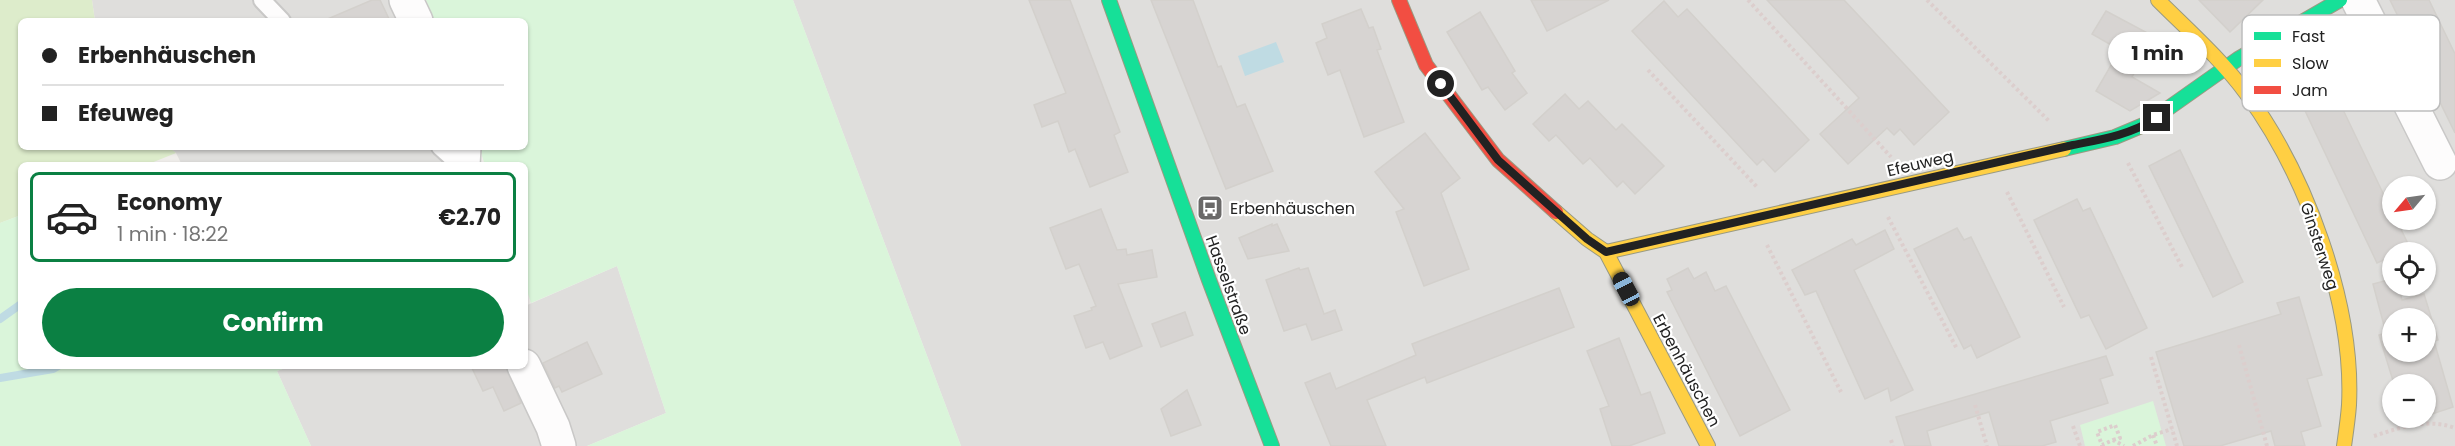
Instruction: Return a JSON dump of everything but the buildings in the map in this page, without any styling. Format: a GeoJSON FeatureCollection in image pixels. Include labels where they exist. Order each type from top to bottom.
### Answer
{"type":"FeatureCollection","features":[{"type":"Feature","properties":{"kind":"street"},"geometry":{"type":"LineString","coordinates":[[406,0],[415,18]]}},
{"type":"Feature","properties":{"kind":"street","name":"Hasselstraße"},"geometry":{"type":"LineString","coordinates":[[1109,0],[1272,446]]}},
{"type":"Feature","properties":{"kind":"street","name":"Erbenhäuschen"},"geometry":{"type":"LineString","coordinates":[[1399,0],[1426,65],[1498,160],[1587,239],[1606,252],[1708,446]]}},
{"type":"Feature","properties":{"kind":"street","name":"Ginsterweg"},"geometry":{"type":"LineString","coordinates":[[2158,0],[2242,88]]}},
{"type":"Feature","properties":{"kind":"street"},"geometry":{"type":"LineString","coordinates":[[2314,15],[2340,0]]}},
{"type":"Feature","properties":{"kind":"street"},"geometry":{"type":"LineString","coordinates":[[2358,0],[2366,15]]}},
{"type":"Feature","properties":{"kind":"street"},"geometry":{"type":"LineString","coordinates":[[2224,68],[2242,57]]}},
{"type":"Feature","properties":{"kind":"street","name":"Efeuweg"},"geometry":{"type":"LineString","coordinates":[[1606,252],[2115,137],[2136,130],[2177,106],[2224,68]]}},
{"type":"Feature","properties":{"kind":"street","name":"Ginsterweg"},"geometry":{"type":"LineString","coordinates":[[2259,111],[2286,158],[2304,196],[2326,258],[2342,323],[2349,378],[2348,431],[2344,445]]}},
{"type":"Feature","properties":{"kind":"street"},"geometry":{"type":"LineString","coordinates":[[2414,111],[2440,164]]}},
{"type":"Feature","properties":{"kind":"street"},"geometry":{"type":"LineString","coordinates":[[525,369],[553,426],[559,446]]}},
{"type":"Feature","properties":{"kind":"lane"},"geometry":{"type":"LineString","coordinates":[[262,0],[279,18]]}},
{"type":"Feature","properties":{"kind":"lane"},"geometry":{"type":"LineString","coordinates":[[444,150],[458,162]]}},
{"type":"Feature","properties":{"kind":"path"},"geometry":{"type":"LineString","coordinates":[[1748,0],[1913,182]]}},
{"type":"Feature","properties":{"kind":"path"},"geometry":{"type":"LineString","coordinates":[[1928,0],[2073,145]]}},
{"type":"Feature","properties":{"kind":"path"},"geometry":{"type":"LineString","coordinates":[[1648,70],[1781,212]]}},
{"type":"Feature","properties":{"kind":"path"},"geometry":{"type":"LineString","coordinates":[[2115,137],[2183,269]]}},
{"type":"Feature","properties":{"kind":"path"},"geometry":{"type":"LineString","coordinates":[[1992,163],[2064,307]]}},
{"type":"Feature","properties":{"kind":"path"},"geometry":{"type":"LineString","coordinates":[[1874,190],[1957,349]]}},
{"type":"Feature","properties":{"kind":"path"},"geometry":{"type":"LineString","coordinates":[[1753,218],[1841,392]]}},
{"type":"Feature","properties":{"kind":"path"},"geometry":{"type":"LineString","coordinates":[[2239,345],[2267,446]]}},
{"type":"Feature","properties":{"kind":"path"},"geometry":{"type":"LineString","coordinates":[[2151,357],[2177,446]]}},
{"type":"Feature","properties":{"kind":"path"},"geometry":{"type":"LineString","coordinates":[[1976,405],[1987,446]]}},
{"type":"Feature","properties":{"kind":"path"},"geometry":{"type":"LineString","coordinates":[[2344,445],[2416,424],[2440,423],[2455,428]]}},
{"type":"Feature","properties":{"kind":"path"},"geometry":{"type":"LineString","coordinates":[[2114,440],[2120,438],[2115,425],[2097,432],[2102,444],[2114,440],[2124,446]]}},
{"type":"Feature","properties":{"kind":"path"},"geometry":{"type":"LineString","coordinates":[[2073,426],[2080,446]]}},
{"type":"Feature","properties":{"kind":"path"},"geometry":{"type":"LineString","coordinates":[[2133,446],[2153,435],[2172,429]]}},
{"type":"Feature","properties":{"kind":"path"},"geometry":{"type":"LineString","coordinates":[[2153,435],[2157,446]]}},
{"type":"Feature","properties":{"kind":"path"},"geometry":{"type":"LineString","coordinates":[[1891,440],[1893,446]]}},
{"type":"Feature","properties":{"kind":"shaded area"},"geometry":{"type":"Polygon","coordinates":[[[92,0],[394,0],[400,18],[95,18],[92,0]]]}},
{"type":"Feature","properties":{"kind":"shaded area"},"geometry":{"type":"Polygon","coordinates":[[[793,0],[2455,0],[2455,446],[961,446],[793,0]]]}},
{"type":"Feature","properties":{"kind":"shaded area"},"geometry":{"type":"Polygon","coordinates":[[[172,150],[447,150],[451,162],[180,162],[172,150]]]}},
{"type":"Feature","properties":{"kind":"shaded area"},"geometry":{"type":"Polygon","coordinates":[[[617,266],[666,413],[587,446],[311,446],[277,371],[283,369],[528,369],[528,305],[617,266]]]}},
{"type":"Feature","properties":{"kind":"green space"},"geometry":{"type":"Polygon","coordinates":[[[0,0],[92,0],[95,18],[18,18],[18,150],[172,150],[176,153],[154,162],[18,162],[18,216],[0,223],[0,0]]]}},
{"type":"Feature","properties":{"kind":"green space"},"geometry":{"type":"Polygon","coordinates":[[[426,0],[793,0],[961,446],[587,446],[666,413],[617,266],[531,303],[528,294],[528,162],[484,162],[480,150],[528,150],[528,18],[433,18],[426,0]]]}},
{"type":"Feature","properties":{"kind":"green space"},"geometry":{"type":"Polygon","coordinates":[[[18,216],[18,369],[283,369],[277,371],[311,446],[0,446],[0,223],[18,216]]]}},
{"type":"Feature","properties":{"kind":"green space"},"geometry":{"type":"Polygon","coordinates":[[[2153,401],[2166,446],[2085,446],[2080,425],[2153,401]]]}},
{"type":"Feature","properties":{"kind":"water"},"geometry":{"type":"Polygon","coordinates":[[[1276,42],[1284,62],[1245,76],[1238,56],[1276,42]]]}},
{"type":"Feature","properties":{"kind":"waterway"},"geometry":{"type":"LineString","coordinates":[[0,319],[18,306]]}},
{"type":"Feature","properties":{"kind":"waterway"},"geometry":{"type":"LineString","coordinates":[[0,378],[53,369]]}},
{"type":"Feature","properties":{"kind":"traffic: fast"},"geometry":{"type":"LineString","coordinates":[[1109,0],[1209,280],[1272,446]]}},
{"type":"Feature","properties":{"kind":"traffic: fast"},"geometry":{"type":"LineString","coordinates":[[2314,15],[2340,0]]}},
{"type":"Feature","properties":{"kind":"traffic: fast"},"geometry":{"type":"LineString","coordinates":[[2064,149],[2115,137],[2146,124],[2242,57]]}},
{"type":"Feature","properties":{"kind":"traffic: slow"},"geometry":{"type":"LineString","coordinates":[[2158,0],[2242,88]]}},
{"type":"Feature","properties":{"kind":"traffic: slow"},"geometry":{"type":"LineString","coordinates":[[2258,111],[2288,162],[2306,201],[2322,242],[2334,283],[2343,325],[2348,366],[2349,405],[2344,446]]}},
{"type":"Feature","properties":{"kind":"traffic: slow"},"geometry":{"type":"LineString","coordinates":[[1606,252],[2064,149]]}},
{"type":"Feature","properties":{"kind":"traffic: slow"},"geometry":{"type":"LineString","coordinates":[[1556,212],[1606,252],[1708,446]]}},
{"type":"Feature","properties":{"kind":"traffic: jam"},"geometry":{"type":"LineString","coordinates":[[1399,0],[1426,65],[1498,160],[1556,212]]}},
{"type":"Feature","properties":{"kind":"place","name":"Erbenhäuschen"},"geometry":{"type":"Point","coordinates":[1210,208]}},
{"type":"Feature","properties":{"kind":"route"},"geometry":{"type":"LineString","coordinates":[[1441,84],[1498,160],[1587,239],[1606,252],[2115,137],[2136,130],[2157,118]]}}]}
